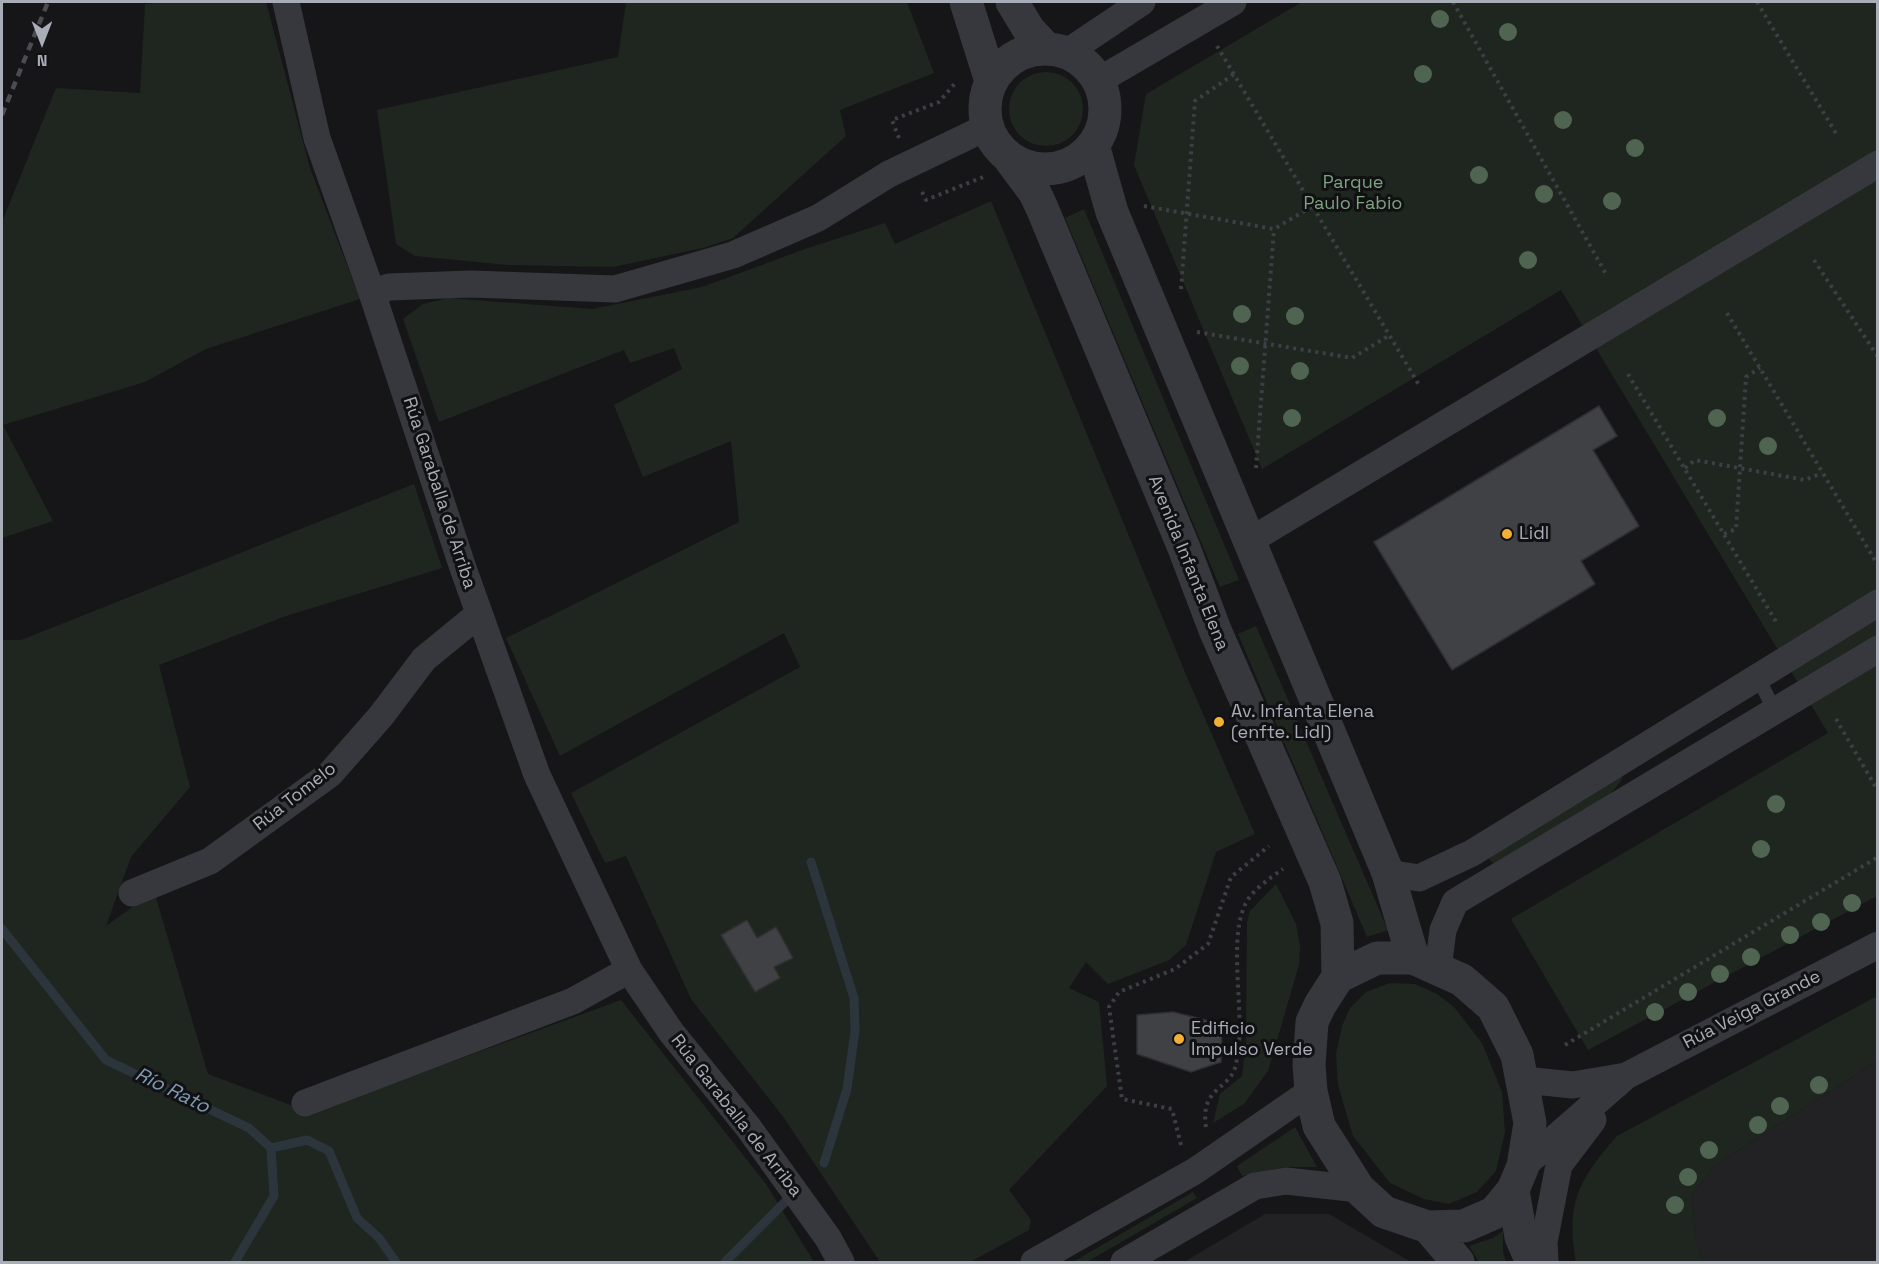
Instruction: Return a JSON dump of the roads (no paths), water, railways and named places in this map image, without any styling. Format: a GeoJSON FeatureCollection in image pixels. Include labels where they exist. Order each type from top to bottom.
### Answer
{"type":"FeatureCollection","features":[{"type":"Feature","properties":{"kind":"street","name":"Rúa Garaballa de Arriba"},"geometry":{"type":"LineString","coordinates":[[286,2],[317,138],[372,293],[479,614],[537,775],[629,970],[671,1032],[781,1173],[828,1238],[841,1263]]}},
{"type":"Feature","properties":{"kind":"street"},"geometry":{"type":"LineString","coordinates":[[966,2],[991,81]]}},
{"type":"Feature","properties":{"kind":"street"},"geometry":{"type":"LineString","coordinates":[[1012,2],[1029,30],[1056,51],[1082,62],[1098,81],[1104,97],[1105,114],[1101,130],[1093,145],[1080,158],[1063,166],[1045,169],[1026,166],[1001,169],[984,111],[991,81],[1001,67],[1014,57],[1030,50],[1056,51],[1142,2]]}},
{"type":"Feature","properties":{"kind":"street"},"geometry":{"type":"LineString","coordinates":[[1098,81],[1233,2]]}},
{"type":"Feature","properties":{"kind":"street"},"geometry":{"type":"LineString","coordinates":[[372,293],[388,287],[470,284],[615,289],[733,255],[818,218],[889,174],[987,127]]}},
{"type":"Feature","properties":{"kind":"street"},"geometry":{"type":"LineString","coordinates":[[1093,145],[1112,212],[1251,540],[1426,964]]}},
{"type":"Feature","properties":{"kind":"street"},"geometry":{"type":"LineString","coordinates":[[1251,540],[1878,164]]}},
{"type":"Feature","properties":{"kind":"street","name":"Avenida Infanta Elena"},"geometry":{"type":"LineString","coordinates":[[1001,169],[1035,193],[1042,208],[1184,548],[1215,630],[1324,882],[1337,923],[1338,977]]}},
{"type":"Feature","properties":{"kind":"street"},"geometry":{"type":"LineString","coordinates":[[1388,873],[1419,878],[1472,853],[1878,603]]}},
{"type":"Feature","properties":{"kind":"street","name":"Rúa Tomelo"},"geometry":{"type":"LineString","coordinates":[[132,892],[210,861],[330,774],[381,716],[424,659],[479,614]]}},
{"type":"Feature","properties":{"kind":"street"},"geometry":{"type":"LineString","coordinates":[[1426,964],[1455,902],[1878,649]]}},
{"type":"Feature","properties":{"kind":"street","name":"Rúa Veiga Grande"},"geometry":{"type":"LineString","coordinates":[[1518,1178],[1626,1076],[1878,945]]}},
{"type":"Feature","properties":{"kind":"street"},"geometry":{"type":"LineString","coordinates":[[1518,1178],[1494,1213],[1464,1226],[1428,1227],[1384,1212],[1359,1189],[1319,1126],[1311,1091],[1309,1065],[1312,1022],[1338,977],[1377,958],[1426,964],[1462,980],[1492,1007],[1517,1055],[1524,1080],[1530,1123],[1518,1178],[1521,1237],[1532,1263]]}},
{"type":"Feature","properties":{"kind":"street"},"geometry":{"type":"LineString","coordinates":[[305,1103],[573,1001],[629,970]]}},
{"type":"Feature","properties":{"kind":"street","name":"Rúa Veiga Grande"},"geometry":{"type":"LineString","coordinates":[[1524,1080],[1573,1085],[1626,1076]]}},
{"type":"Feature","properties":{"kind":"street","name":"Rúa Veiga Grande"},"geometry":{"type":"LineString","coordinates":[[1545,1263],[1544,1242],[1559,1165],[1626,1076]]}},
{"type":"Feature","properties":{"kind":"street"},"geometry":{"type":"LineString","coordinates":[[1034,1263],[1195,1171],[1311,1091]]}},
{"type":"Feature","properties":{"kind":"street"},"geometry":{"type":"LineString","coordinates":[[1124,1263],[1255,1186],[1286,1181],[1359,1189]]}},
{"type":"Feature","properties":{"kind":"street"},"geometry":{"type":"LineString","coordinates":[[1428,1227],[1458,1263]]}},
{"type":"Feature","properties":{"kind":"lane"},"geometry":{"type":"LineString","coordinates":[[1758,678],[1775,711]]}},
{"type":"Feature","properties":{"kind":"waterway"},"geometry":{"type":"LineString","coordinates":[[811,862],[854,998],[855,1031],[847,1089],[824,1163]]}},
{"type":"Feature","properties":{"kind":"waterway","name":"Río Rato"},"geometry":{"type":"LineString","coordinates":[[2,929],[106,1060],[249,1128],[271,1148],[274,1196],[235,1262]]}},
{"type":"Feature","properties":{"kind":"waterway"},"geometry":{"type":"LineString","coordinates":[[271,1148],[307,1140],[329,1151],[357,1218],[379,1238],[396,1262]]}},
{"type":"Feature","properties":{"kind":"waterway"},"geometry":{"type":"LineString","coordinates":[[725,1262],[786,1201]]}},
{"type":"Feature","properties":{"kind":"railway"},"geometry":{"type":"LineString","coordinates":[[2,115],[48,2]]}},
{"type":"Feature","properties":{"kind":"place","name":"Lidl"},"geometry":{"type":"Point","coordinates":[1507,534]}},
{"type":"Feature","properties":{"kind":"place","name":"Av. Infanta Elena (enfte. Lidl)"},"geometry":{"type":"Point","coordinates":[1219,722]}},
{"type":"Feature","properties":{"kind":"place","name":"Edificio Impulso Verde"},"geometry":{"type":"Point","coordinates":[1179,1039]}},
{"type":"Feature","properties":{"kind":"park label","name":"Parque Paulo Fabio"},"geometry":{"type":"Point","coordinates":[1353,193]}}]}
